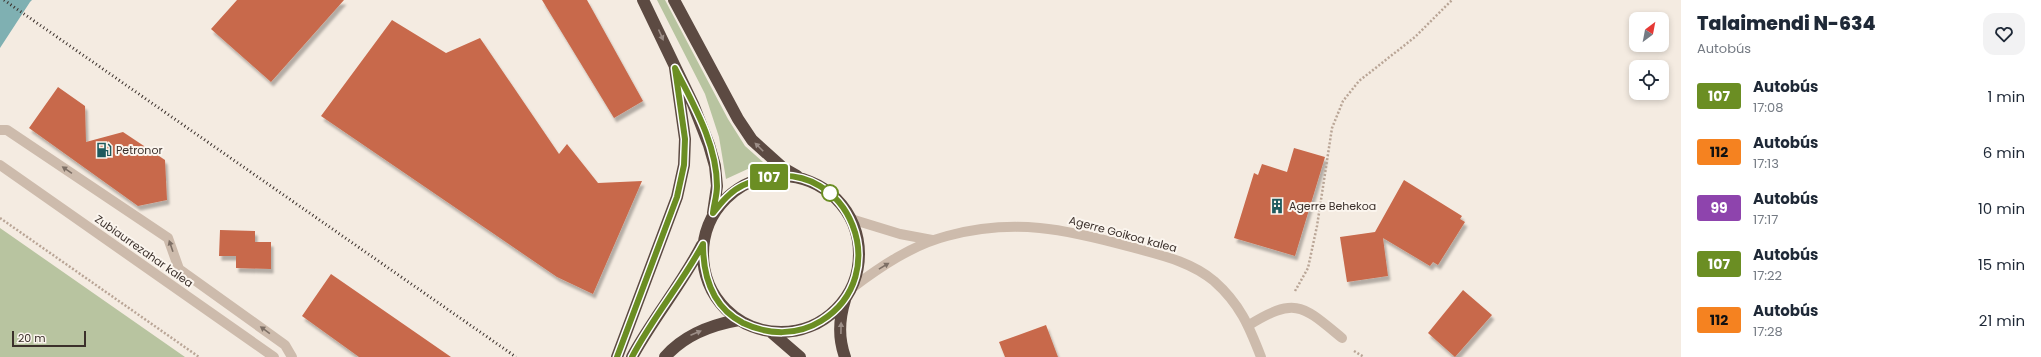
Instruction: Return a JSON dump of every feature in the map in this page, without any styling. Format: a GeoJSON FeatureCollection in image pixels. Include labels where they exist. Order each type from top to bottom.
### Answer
{"type":"FeatureCollection","features":[{"type":"Feature","properties":{"kind":"highway"},"geometry":{"type":"LineString","coordinates":[[643,0],[652,15],[675,68],[693,104],[710,145],[715,166],[717,186],[713,213],[706,228],[703,244],[703,266],[710,288],[722,306],[739,320],[754,328],[771,332],[792,332],[813,326],[831,315],[845,299],[852,288],[859,265],[858,241],[851,219],[842,205],[830,193],[784,168],[752,140],[738,119],[674,0]]}},
{"type":"Feature","properties":{"kind":"highway"},"geometry":{"type":"LineString","coordinates":[[617,357],[677,197],[684,165],[685,139],[675,68]]}},
{"type":"Feature","properties":{"kind":"highway"},"geometry":{"type":"LineString","coordinates":[[713,213],[730,194],[751,181],[776,176],[801,178]]}},
{"type":"Feature","properties":{"kind":"highway"},"geometry":{"type":"LineString","coordinates":[[632,357],[651,324],[693,262],[703,244]]}},
{"type":"Feature","properties":{"kind":"highway"},"geometry":{"type":"LineString","coordinates":[[845,299],[841,312],[840,327],[841,345],[845,357]]}},
{"type":"Feature","properties":{"kind":"highway"},"geometry":{"type":"LineString","coordinates":[[665,357],[674,347],[690,335],[722,323],[739,320]]}},
{"type":"Feature","properties":{"kind":"highway"},"geometry":{"type":"LineString","coordinates":[[771,332],[800,357]]}},
{"type":"Feature","properties":{"kind":"street"},"geometry":{"type":"LineString","coordinates":[[0,130],[7,130],[168,238],[179,269],[285,345],[292,357]]}},
{"type":"Feature","properties":{"kind":"street","name":"Zubiaurrezahar kalea"},"geometry":{"type":"LineString","coordinates":[[0,164],[274,357]]}},
{"type":"Feature","properties":{"kind":"street"},"geometry":{"type":"LineString","coordinates":[[851,219],[900,234],[932,240]]}},
{"type":"Feature","properties":{"kind":"street","name":"Agerre Goikoa kalea"},"geometry":{"type":"LineString","coordinates":[[932,240],[996,226],[1036,226],[1077,232],[1179,260],[1196,269],[1227,294],[1249,325],[1261,357]]}},
{"type":"Feature","properties":{"kind":"street"},"geometry":{"type":"LineString","coordinates":[[852,288],[901,255],[932,240]]}},
{"type":"Feature","properties":{"kind":"street"},"geometry":{"type":"LineString","coordinates":[[1249,325],[1272,311],[1292,307],[1311,313],[1342,338]]}},
{"type":"Feature","properties":{"kind":"path"},"geometry":{"type":"LineString","coordinates":[[1292,297],[1308,268],[1317,226],[1332,128],[1344,101],[1359,81],[1416,37],[1452,0]]}},
{"type":"Feature","properties":{"kind":"path"},"geometry":{"type":"LineString","coordinates":[[0,218],[199,357]]}},
{"type":"Feature","properties":{"kind":"green space"},"geometry":{"type":"Polygon","coordinates":[[[657,0],[665,0],[728,119],[745,146],[763,162],[726,179],[719,137],[705,94],[657,0]]]}},
{"type":"Feature","properties":{"kind":"green space"},"geometry":{"type":"Polygon","coordinates":[[[0,228],[185,357],[0,357],[0,228]]]}},
{"type":"Feature","properties":{"kind":"water"},"geometry":{"type":"Polygon","coordinates":[[[0,0],[32,0],[0,48],[0,0]]]}},
{"type":"Feature","properties":{"kind":"building"},"geometry":{"type":"Polygon","coordinates":[[[237,0],[344,0],[271,82],[211,29],[237,0]]]}},
{"type":"Feature","properties":{"kind":"building"},"geometry":{"type":"Polygon","coordinates":[[[542,0],[587,0],[643,101],[614,118],[542,0]]]}},
{"type":"Feature","properties":{"kind":"building"},"geometry":{"type":"Polygon","coordinates":[[[392,20],[446,53],[480,38],[559,154],[567,144],[598,183],[642,181],[593,294],[557,277],[321,116],[392,20]]]}},
{"type":"Feature","properties":{"kind":"building","name":"Petronor"},"geometry":{"type":"Polygon","coordinates":[[[58,87],[85,106],[86,142],[123,132],[165,160],[167,200],[138,206],[29,128],[58,87]]]}},
{"type":"Feature","properties":{"kind":"building","name":"Agerre Behekoa"},"geometry":{"type":"Polygon","coordinates":[[[1294,148],[1325,157],[1295,256],[1234,238],[1254,173],[1258,175],[1262,164],[1287,172],[1294,148]]]}},
{"type":"Feature","properties":{"kind":"building"},"geometry":{"type":"Polygon","coordinates":[[[1404,180],[1462,216],[1460,219],[1465,222],[1438,265],[1433,262],[1430,266],[1383,238],[1388,276],[1347,282],[1340,237],[1375,232],[1404,180]]]}},
{"type":"Feature","properties":{"kind":"building"},"geometry":{"type":"Polygon","coordinates":[[[220,230],[255,231],[255,242],[271,242],[271,269],[236,268],[236,256],[219,256],[220,230]]]}},
{"type":"Feature","properties":{"kind":"building"},"geometry":{"type":"Polygon","coordinates":[[[331,274],[451,357],[359,357],[302,316],[331,274]]]}},
{"type":"Feature","properties":{"kind":"building"},"geometry":{"type":"Polygon","coordinates":[[[1463,290],[1492,315],[1455,357],[1428,333],[1463,290]]]}},
{"type":"Feature","properties":{"kind":"building"},"geometry":{"type":"Polygon","coordinates":[[[1046,325],[1058,357],[1005,357],[999,342],[1046,325]]]}},
{"type":"Feature","properties":{"kind":"railway"},"geometry":{"type":"LineString","coordinates":[[4,0],[516,357]]}},
{"type":"Feature","properties":{"kind":"bus line","name":"107"},"geometry":{"type":"LineString","coordinates":[[617,357],[677,197],[684,165],[685,139],[675,68],[693,104],[710,145],[715,166],[717,186],[713,213],[730,194],[751,181],[776,176],[801,178],[817,184],[830,193],[842,205],[851,219],[858,241],[859,265],[852,288],[845,299],[831,315],[813,326],[792,332],[771,332],[754,328],[739,320],[722,306],[710,288],[703,266],[703,244],[693,262],[651,324],[632,357]]}},
{"type":"Feature","properties":{"kind":"place","name":"Petronor"},"geometry":{"type":"Point","coordinates":[104,150]}},
{"type":"Feature","properties":{"kind":"place","name":"Agerre Behekoa"},"geometry":{"type":"Point","coordinates":[1277,206]}}]}
